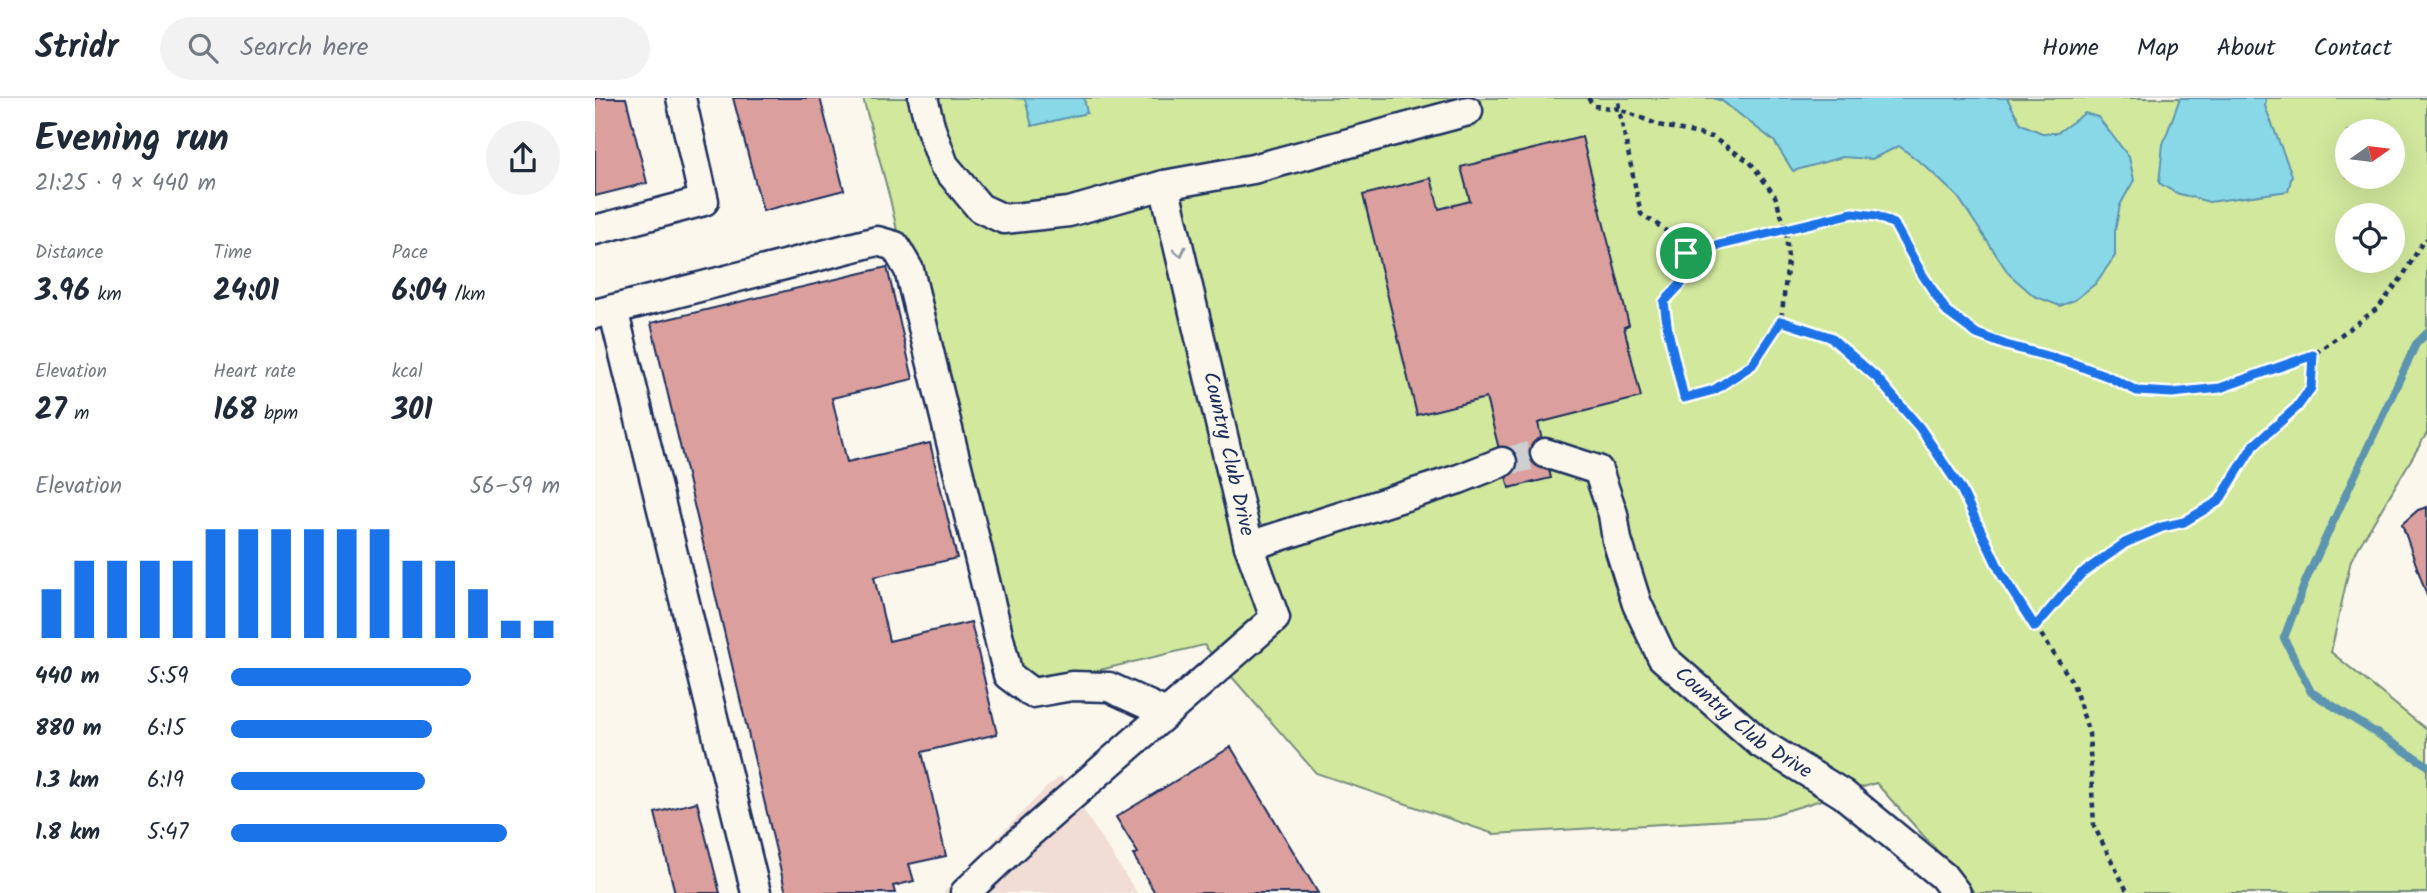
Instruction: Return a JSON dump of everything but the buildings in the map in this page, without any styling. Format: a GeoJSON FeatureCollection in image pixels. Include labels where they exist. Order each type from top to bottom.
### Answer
{"type":"FeatureCollection","features":[{"type":"Feature","properties":{"kind":"lane"},"geometry":{"type":"LineString","coordinates":[[595,230],[705,201],[681,98]]}},
{"type":"Feature","properties":{"kind":"lane"},"geometry":{"type":"LineString","coordinates":[[923,98],[930,129],[944,164],[981,208],[1004,219],[1069,212],[1164,185],[1252,169],[1468,111]]}},
{"type":"Feature","properties":{"kind":"lane","name":"Country Club Drive"},"geometry":{"type":"LineString","coordinates":[[1164,185],[1249,546],[1502,463]]}},
{"type":"Feature","properties":{"kind":"lane"},"geometry":{"type":"LineString","coordinates":[[756,893],[604,311],[877,241],[895,246],[909,270],[1008,675],[1032,693],[1072,685],[1109,687],[1166,713]]}},
{"type":"Feature","properties":{"kind":"lane","name":"Country Club Drive"},"geometry":{"type":"LineString","coordinates":[[1545,453],[1598,470],[1613,514],[1617,540],[1637,604],[1662,657],[1760,743],[1843,793],[1943,876],[1957,893]]}},
{"type":"Feature","properties":{"kind":"lane"},"geometry":{"type":"LineString","coordinates":[[965,893],[1018,843],[1275,618],[1249,546]]}},
{"type":"Feature","properties":{"kind":"path"},"geometry":{"type":"LineString","coordinates":[[1588,98],[1594,106],[1619,109],[1659,125],[1712,136],[1750,162],[1775,196],[1786,229],[1788,261],[1781,321],[1752,365],[1714,390],[1684,398],[1664,302],[1681,284],[1686,253],[1678,240],[1641,214],[1619,109],[1618,98]]}},
{"type":"Feature","properties":{"kind":"path"},"geometry":{"type":"LineString","coordinates":[[1686,253],[1853,213],[1877,216],[1894,224],[1947,312],[1977,334],[2006,345],[2066,361],[2107,376],[2137,391],[2172,393],[2220,388],[2313,355],[2378,308],[2427,239]]}},
{"type":"Feature","properties":{"kind":"path"},"geometry":{"type":"LineString","coordinates":[[1781,321],[1830,337],[1877,378],[1920,428],[1961,489],[2002,575],[2073,683],[2089,733],[2094,826],[2128,893]]}},
{"type":"Feature","properties":{"kind":"path"},"geometry":{"type":"LineString","coordinates":[[2035,627],[2081,574],[2125,543],[2162,527],[2184,522],[2219,501],[2253,446],[2297,407],[2311,388],[2313,355]]}},
{"type":"Feature","properties":{"kind":"shaded area"},"geometry":{"type":"Polygon","coordinates":[[[1061,776],[1137,893],[943,893],[1047,787],[1061,776]]]}},
{"type":"Feature","properties":{"kind":"green space"},"geometry":{"type":"Polygon","coordinates":[[[863,98],[2427,98],[2427,433],[2351,560],[2331,652],[2427,730],[2427,893],[1975,893],[1876,783],[1763,818],[1494,834],[1316,773],[1204,645],[1024,688],[935,401],[890,199],[863,98]]]}},
{"type":"Feature","properties":{"kind":"water"},"geometry":{"type":"Polygon","coordinates":[[[1011,98],[1084,98],[1087,113],[1032,126],[1025,99],[1011,98]]]}},
{"type":"Feature","properties":{"kind":"water"},"geometry":{"type":"Polygon","coordinates":[[[1713,98],[2007,98],[2021,124],[2042,133],[2057,133],[2085,113],[2098,117],[2129,157],[2134,180],[2120,205],[2115,231],[2115,256],[2095,284],[2075,300],[2060,306],[2034,296],[2009,274],[1958,197],[1899,146],[1872,159],[1842,157],[1793,171],[1774,141],[1722,101],[1713,98]]]}},
{"type":"Feature","properties":{"kind":"water"},"geometry":{"type":"Polygon","coordinates":[[[2180,98],[2266,98],[2265,106],[2292,175],[2288,191],[2209,202],[2176,193],[2159,183],[2163,144],[2180,98]]]}},
{"type":"Feature","properties":{"kind":"waterway"},"geometry":{"type":"LineString","coordinates":[[2427,333],[2416,344],[2306,580],[2284,638],[2311,692],[2427,765]]}},
{"type":"Feature","properties":{"kind":"tunnel"},"geometry":{"type":"LineString","coordinates":[[1502,462],[1545,453]]}},
{"type":"Feature","properties":{"kind":"route"},"geometry":{"type":"LineString","coordinates":[[1853,213],[1877,216],[1894,224],[1947,312],[1977,334],[2006,345],[2066,361],[2107,376],[2137,391],[2172,393],[2220,388],[2313,355],[2311,388],[2297,407],[2253,446],[2219,501],[2184,522],[2162,527],[2125,543],[2081,574],[2035,627],[2002,575],[1961,489],[1920,428],[1877,378],[1830,337],[1781,321],[1752,365],[1714,390],[1684,398],[1664,302],[1681,284],[1686,253],[1853,213]]}}]}
